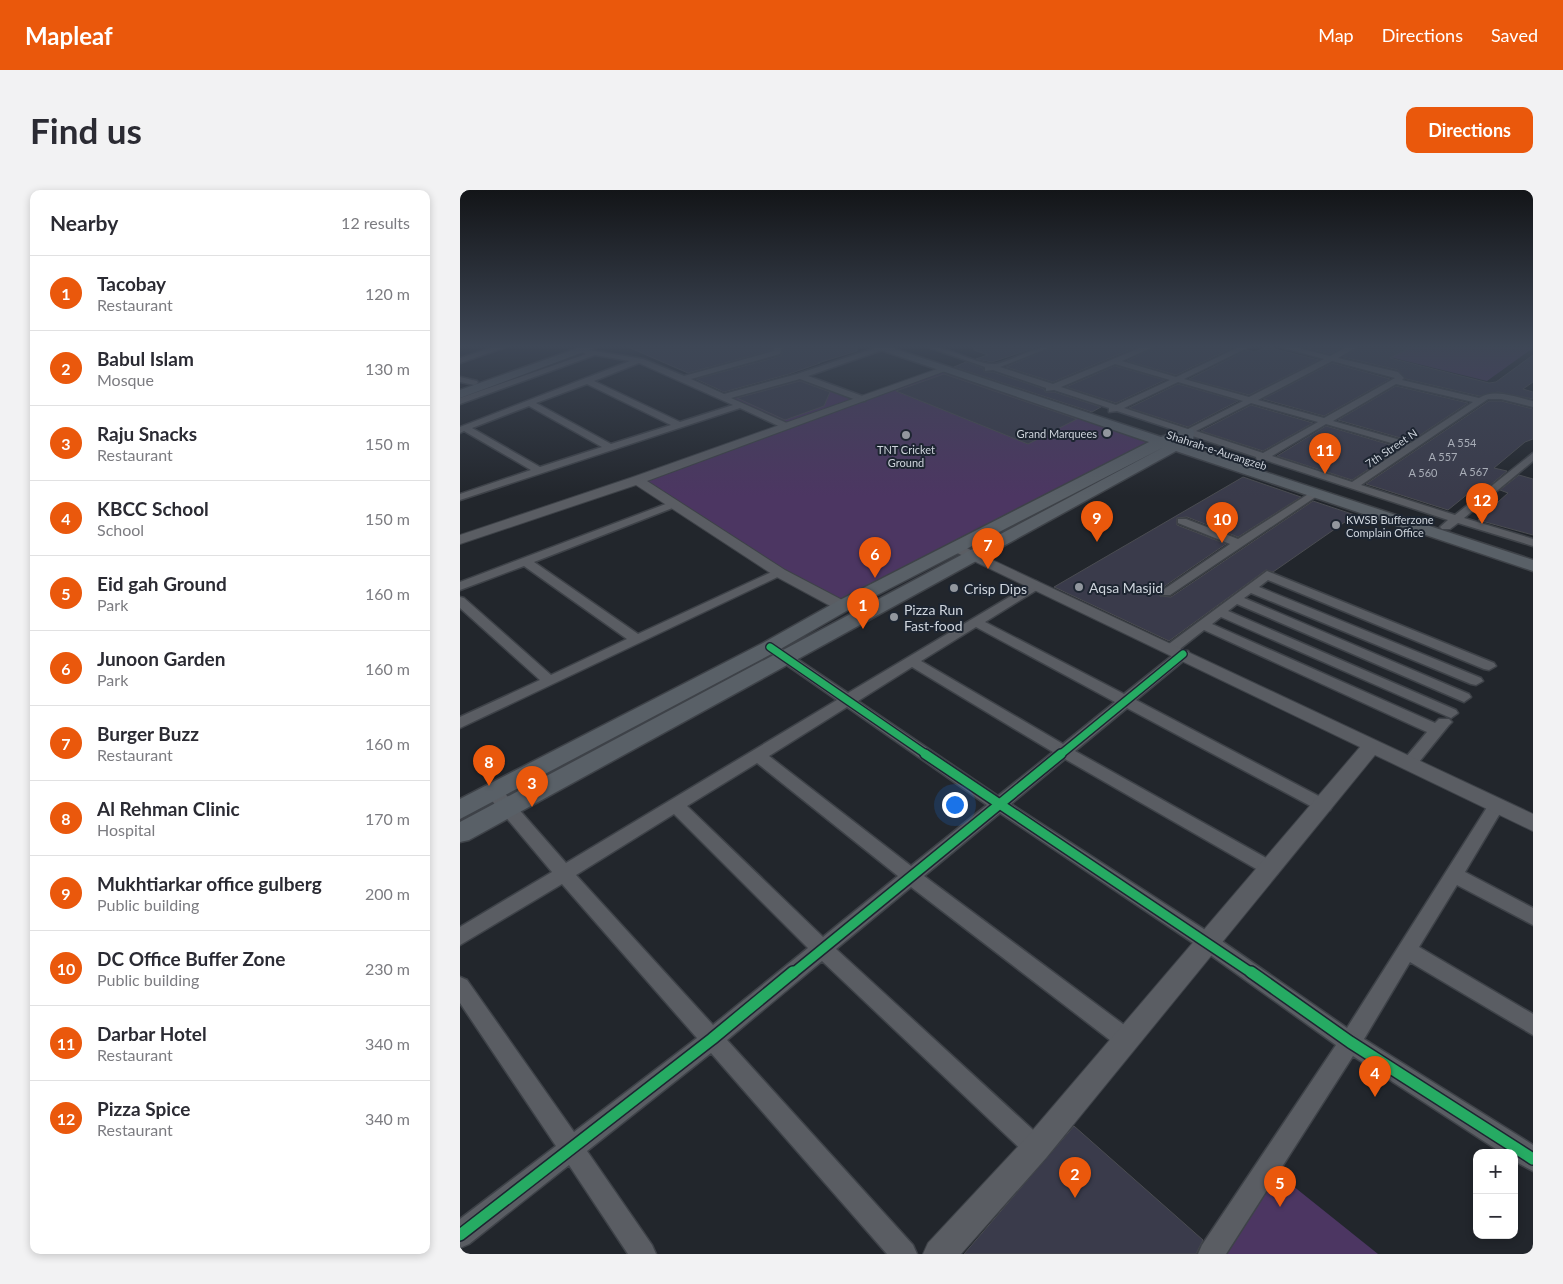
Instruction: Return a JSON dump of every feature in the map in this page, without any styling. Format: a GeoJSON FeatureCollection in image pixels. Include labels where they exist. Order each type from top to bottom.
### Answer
{"type":"FeatureCollection","features":[{"type":"Feature","properties":{"kind":"main road"},"geometry":{"type":"LineString","coordinates":[[1033,397],[1176,439]]}},
{"type":"Feature","properties":{"kind":"main road","name":"Shahrah-e-Aurangzeb"},"geometry":{"type":"LineString","coordinates":[[1067,397],[1110,411],[1313,494],[1533,566]]}},
{"type":"Feature","properties":{"kind":"main road"},"geometry":{"type":"LineString","coordinates":[[778,652],[842,606],[956,547],[1176,439]]}},
{"type":"Feature","properties":{"kind":"main road"},"geometry":{"type":"LineString","coordinates":[[460,833],[501,799],[778,652],[973,556],[1176,439]]}},
{"type":"Feature","properties":{"kind":"main road","name":"Shahrah-e-Aurangzeb"},"geometry":{"type":"LineString","coordinates":[[1176,439],[1260,460],[1446,527],[1533,554]]}},
{"type":"Feature","properties":{"kind":"main road"},"geometry":{"type":"LineString","coordinates":[[460,810],[501,799]]}},
{"type":"Feature","properties":{"kind":"street"},"geometry":{"type":"LineString","coordinates":[[462,429],[545,397]]}},
{"type":"Feature","properties":{"kind":"street"},"geometry":{"type":"LineString","coordinates":[[620,397],[679,425]]}},
{"type":"Feature","properties":{"kind":"street"},"geometry":{"type":"LineString","coordinates":[[724,397],[786,426]]}},
{"type":"Feature","properties":{"kind":"street"},"geometry":{"type":"LineString","coordinates":[[856,397],[862,399]]}},
{"type":"Feature","properties":{"kind":"street"},"geometry":{"type":"LineString","coordinates":[[460,540],[637,480],[869,397]]}},
{"type":"Feature","properties":{"kind":"street"},"geometry":{"type":"LineString","coordinates":[[1110,411],[1141,397]]}},
{"type":"Feature","properties":{"kind":"street"},"geometry":{"type":"LineString","coordinates":[[1237,397],[1413,446]]}},
{"type":"Feature","properties":{"kind":"street"},"geometry":{"type":"LineString","coordinates":[[1176,439],[1256,397]]}},
{"type":"Feature","properties":{"kind":"street"},"geometry":{"type":"LineString","coordinates":[[1260,460],[1367,397]]}},
{"type":"Feature","properties":{"kind":"street"},"geometry":{"type":"LineString","coordinates":[[1464,397],[1480,401]]}},
{"type":"Feature","properties":{"kind":"street","name":"7th Street N"},"geometry":{"type":"LineString","coordinates":[[1353,486],[1488,397]]}},
{"type":"Feature","properties":{"kind":"street","name":"7th Street N"},"geometry":{"type":"LineString","coordinates":[[1499,397],[1533,404]]}},
{"type":"Feature","properties":{"kind":"street"},"geometry":{"type":"LineString","coordinates":[[528,403],[610,448]]}},
{"type":"Feature","properties":{"kind":"street"},"geometry":{"type":"LineString","coordinates":[[460,497],[740,405]]}},
{"type":"Feature","properties":{"kind":"street"},"geometry":{"type":"LineString","coordinates":[[462,429],[539,471]]}},
{"type":"Feature","properties":{"kind":"street"},"geometry":{"type":"LineString","coordinates":[[1446,527],[1533,456]]}},
{"type":"Feature","properties":{"kind":"street"},"geometry":{"type":"LineString","coordinates":[[1260,460],[1353,486],[1533,543]]}},
{"type":"Feature","properties":{"kind":"street"},"geometry":{"type":"LineString","coordinates":[[637,480],[671,505],[780,573],[842,606]]}},
{"type":"Feature","properties":{"kind":"street"},"geometry":{"type":"LineString","coordinates":[[1166,592],[1313,494]]}},
{"type":"Feature","properties":{"kind":"street"},"geometry":{"type":"LineString","coordinates":[[460,586],[671,505]]}},
{"type":"Feature","properties":{"kind":"street"},"geometry":{"type":"LineString","coordinates":[[1182,522],[1240,544]]}},
{"type":"Feature","properties":{"kind":"street"},"geometry":{"type":"LineString","coordinates":[[956,547],[1533,823]]}},
{"type":"Feature","properties":{"kind":"street"},"geometry":{"type":"LineString","coordinates":[[525,561],[637,640]]}},
{"type":"Feature","properties":{"kind":"street"},"geometry":{"type":"LineString","coordinates":[[460,723],[780,573]]}},
{"type":"Feature","properties":{"kind":"street"},"geometry":{"type":"LineString","coordinates":[[460,1235],[712,1040],[823,950],[1126,702],[1204,624],[1267,575],[1371,618],[1493,661],[1409,763]]}},
{"type":"Feature","properties":{"kind":"street"},"geometry":{"type":"LineString","coordinates":[[460,938],[1036,585]]}},
{"type":"Feature","properties":{"kind":"street"},"geometry":{"type":"LineString","coordinates":[[1250,588],[1476,681]]}},
{"type":"Feature","properties":{"kind":"street"},"geometry":{"type":"LineString","coordinates":[[1235,599],[1464,697]]}},
{"type":"Feature","properties":{"kind":"street"},"geometry":{"type":"LineString","coordinates":[[460,601],[549,681]]}},
{"type":"Feature","properties":{"kind":"street"},"geometry":{"type":"LineString","coordinates":[[1220,612],[1451,713]]}},
{"type":"Feature","properties":{"kind":"street"},"geometry":{"type":"LineString","coordinates":[[1315,673],[1371,618]]}},
{"type":"Feature","properties":{"kind":"street"},"geometry":{"type":"LineString","coordinates":[[976,622],[1324,806]]}},
{"type":"Feature","properties":{"kind":"street"},"geometry":{"type":"LineString","coordinates":[[1204,624],[1437,730]]}},
{"type":"Feature","properties":{"kind":"street"},"geometry":{"type":"LineString","coordinates":[[778,652],[1000,805],[1209,943],[1350,1042],[1533,1159]]}},
{"type":"Feature","properties":{"kind":"street"},"geometry":{"type":"LineString","coordinates":[[911,661],[1065,752],[1271,869]]}},
{"type":"Feature","properties":{"kind":"street"},"geometry":{"type":"LineString","coordinates":[[940,1254],[1036,1148],[1373,746]]}},
{"type":"Feature","properties":{"kind":"street"},"geometry":{"type":"LineString","coordinates":[[757,755],[912,877],[1126,1040]]}},
{"type":"Feature","properties":{"kind":"street"},"geometry":{"type":"LineString","coordinates":[[501,799],[564,874],[904,1254]]}},
{"type":"Feature","properties":{"kind":"street"},"geometry":{"type":"LineString","coordinates":[[675,805],[823,950],[1036,1148]]}},
{"type":"Feature","properties":{"kind":"street"},"geometry":{"type":"LineString","coordinates":[[1210,1254],[1350,1042],[1455,875],[1496,805]]}},
{"type":"Feature","properties":{"kind":"street"},"geometry":{"type":"LineString","coordinates":[[1455,875],[1533,917]]}},
{"type":"Feature","properties":{"kind":"street"},"geometry":{"type":"LineString","coordinates":[[1407,950],[1533,1025]]}},
{"type":"Feature","properties":{"kind":"street"},"geometry":{"type":"LineString","coordinates":[[460,986],[643,1254]]}},
{"type":"Feature","properties":{"kind":"shaded area"},"geometry":{"type":"Polygon","coordinates":[[[856,397],[862,399],[869,397],[1027,397],[1160,442],[845,607],[632,480],[785,427],[723,398],[856,397]]]}},
{"type":"Feature","properties":{"kind":"shaded area"},"geometry":{"type":"Polygon","coordinates":[[[1268,1166],[1378,1254],[1209,1254],[1268,1166]]]}},
{"type":"Feature","properties":{"kind":"building"},"geometry":{"type":"Polygon","coordinates":[[[828,397],[824,406],[785,420],[737,398],[828,397]]]}},
{"type":"Feature","properties":{"kind":"building"},"geometry":{"type":"Polygon","coordinates":[[[910,397],[1011,397],[1077,419],[1028,444],[910,397]]]}},
{"type":"Feature","properties":{"kind":"building"},"geometry":{"type":"Polygon","coordinates":[[[1045,397],[1069,397],[1101,407],[1092,412],[1045,397]]]}},
{"type":"Feature","properties":{"kind":"building"},"geometry":{"type":"Polygon","coordinates":[[[1096,397],[1130,397],[1116,403],[1096,397]]]}},
{"type":"Feature","properties":{"kind":"building"},"geometry":{"type":"Polygon","coordinates":[[[1152,397],[1223,397],[1238,401],[1188,427],[1129,408],[1152,397]]]}},
{"type":"Feature","properties":{"kind":"building"},"geometry":{"type":"Polygon","coordinates":[[[1267,397],[1359,397],[1324,416],[1263,399],[1267,397]]]}},
{"type":"Feature","properties":{"kind":"building"},"geometry":{"type":"Polygon","coordinates":[[[1378,397],[1441,397],[1468,403],[1411,441],[1338,420],[1378,397]]]}},
{"type":"Feature","properties":{"kind":"building"},"geometry":{"type":"Polygon","coordinates":[[[1489,401],[1501,401],[1533,409],[1533,439],[1525,442],[1494,468],[1507,471],[1488,487],[1480,484],[1448,510],[1366,484],[1489,401]]]}},
{"type":"Feature","properties":{"kind":"building"},"geometry":{"type":"Polygon","coordinates":[[[1251,405],[1313,423],[1263,451],[1201,431],[1251,405]]]}},
{"type":"Feature","properties":{"kind":"building"},"geometry":{"type":"Polygon","coordinates":[[[1326,426],[1401,448],[1352,480],[1277,456],[1326,426]]]}},
{"type":"Feature","properties":{"kind":"building"},"geometry":{"type":"Polygon","coordinates":[[[1519,475],[1533,479],[1533,535],[1478,520],[1508,493],[1500,490],[1519,475]]]}},
{"type":"Feature","properties":{"kind":"building"},"geometry":{"type":"Polygon","coordinates":[[[1243,477],[1301,497],[1238,537],[1187,517],[1177,518],[1177,525],[1226,544],[1159,590],[1160,596],[1171,597],[1313,501],[1355,515],[1273,572],[1266,570],[1169,641],[1054,587],[1243,477]]]}},
{"type":"Feature","properties":{"kind":"building"},"geometry":{"type":"Polygon","coordinates":[[[1074,1126],[1203,1240],[1196,1254],[964,1254],[1074,1126]]]}},
{"type":"Feature","properties":{"kind":"cycle path"},"geometry":{"type":"LineString","coordinates":[[770,647],[1000,805],[1209,943],[1350,1042],[1533,1159]]}},
{"type":"Feature","properties":{"kind":"cycle path"},"geometry":{"type":"LineString","coordinates":[[460,1235],[712,1039],[1183,654]]}},
{"type":"Feature","properties":{"kind":"place","name":"Grand Marquees"},"geometry":{"type":"Point","coordinates":[1107,433]}},
{"type":"Feature","properties":{"kind":"place","name":"TNT Cricket Ground"},"geometry":{"type":"Point","coordinates":[906,435]}},
{"type":"Feature","properties":{"kind":"place","name":"Darbar Hotel"},"geometry":{"type":"Point","coordinates":[1325,474]}},
{"type":"Feature","properties":{"kind":"place","name":"Pizza Spice"},"geometry":{"type":"Point","coordinates":[1482,524]}},
{"type":"Feature","properties":{"kind":"place","name":"KWSB Bufferzone Complain Office"},"geometry":{"type":"Point","coordinates":[1336,525]}},
{"type":"Feature","properties":{"kind":"place","name":"Mukhtiarkar office gulberg"},"geometry":{"type":"Point","coordinates":[1097,542]}},
{"type":"Feature","properties":{"kind":"place","name":"DC Office Buffer Zone"},"geometry":{"type":"Point","coordinates":[1222,543]}},
{"type":"Feature","properties":{"kind":"place","name":"Burger Buzz"},"geometry":{"type":"Point","coordinates":[988,569]}},
{"type":"Feature","properties":{"kind":"place","name":"Junoon Garden"},"geometry":{"type":"Point","coordinates":[875,578]}},
{"type":"Feature","properties":{"kind":"place","name":"Aqsa Masjid"},"geometry":{"type":"Point","coordinates":[1079,587]}},
{"type":"Feature","properties":{"kind":"place","name":"Crisp Dips"},"geometry":{"type":"Point","coordinates":[954,588]}},
{"type":"Feature","properties":{"kind":"place","name":"Pizza Run Fast-food"},"geometry":{"type":"Point","coordinates":[894,617]}},
{"type":"Feature","properties":{"kind":"place","name":"Tacobay"},"geometry":{"type":"Point","coordinates":[863,629]}},
{"type":"Feature","properties":{"kind":"place","name":"Al Rehman Clinic"},"geometry":{"type":"Point","coordinates":[489,786]}},
{"type":"Feature","properties":{"kind":"place","name":"Raju Snacks"},"geometry":{"type":"Point","coordinates":[532,807]}},
{"type":"Feature","properties":{"kind":"place","name":"KBCC School"},"geometry":{"type":"Point","coordinates":[1375,1097]}},
{"type":"Feature","properties":{"kind":"place","name":"Babul Islam"},"geometry":{"type":"Point","coordinates":[1075,1198]}},
{"type":"Feature","properties":{"kind":"place","name":"Eid gah Ground"},"geometry":{"type":"Point","coordinates":[1280,1207]}}]}
